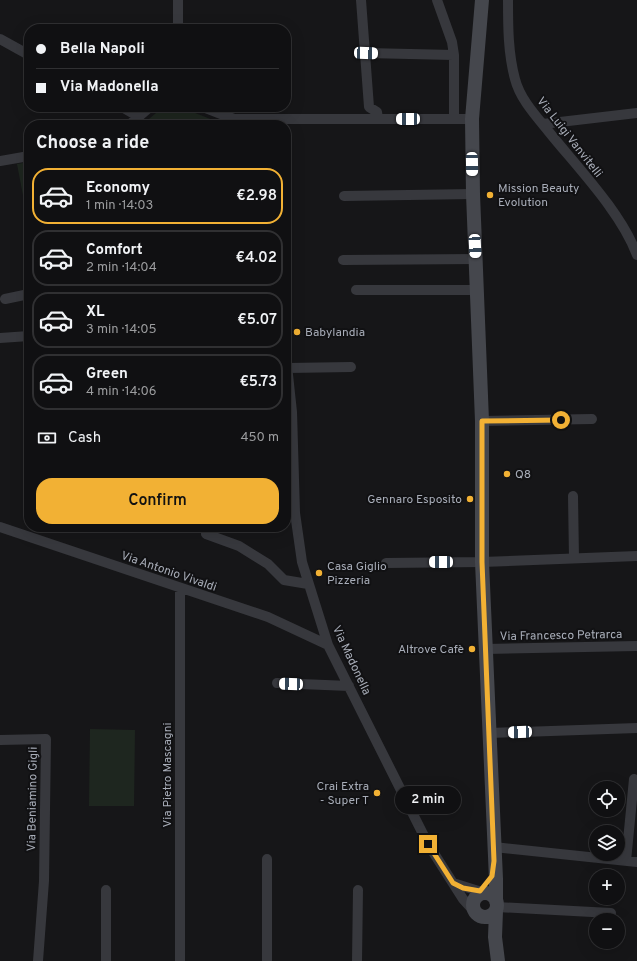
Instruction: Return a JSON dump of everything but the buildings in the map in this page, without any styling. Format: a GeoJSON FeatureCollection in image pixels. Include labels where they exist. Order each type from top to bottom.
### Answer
{"type":"FeatureCollection","features":[{"type":"Feature","properties":{"kind":"main road"},"geometry":{"type":"LineString","coordinates":[[482,0],[472,118],[473,194],[482,421],[482,562],[494,847],[492,876],[485,903],[496,945],[498,961]]}},
{"type":"Feature","properties":{"kind":"main road"},"geometry":{"type":"LineString","coordinates":[[485,903],[496,945]]}},
{"type":"Feature","properties":{"kind":"street"},"geometry":{"type":"LineString","coordinates":[[178,0],[178,24]]}},
{"type":"Feature","properties":{"kind":"street"},"geometry":{"type":"LineString","coordinates":[[361,0],[369,107],[377,112],[378,119]]}},
{"type":"Feature","properties":{"kind":"street"},"geometry":{"type":"LineString","coordinates":[[437,0],[454,55],[454,119]]}},
{"type":"Feature","properties":{"kind":"street","name":"Via Luigi Vanvitelli"},"geometry":{"type":"LineString","coordinates":[[508,0],[510,52],[515,80],[527,105],[634,240],[637,255]]}},
{"type":"Feature","properties":{"kind":"street"},"geometry":{"type":"LineString","coordinates":[[0,39],[24,52]]}},
{"type":"Feature","properties":{"kind":"street"},"geometry":{"type":"LineString","coordinates":[[366,53],[454,55]]}},
{"type":"Feature","properties":{"kind":"street"},"geometry":{"type":"LineString","coordinates":[[130,112],[139,117]]}},
{"type":"Feature","properties":{"kind":"street"},"geometry":{"type":"LineString","coordinates":[[135,120],[144,112]]}},
{"type":"Feature","properties":{"kind":"street"},"geometry":{"type":"LineString","coordinates":[[213,112],[229,120]]}},
{"type":"Feature","properties":{"kind":"street"},"geometry":{"type":"LineString","coordinates":[[542,124],[637,113]]}},
{"type":"Feature","properties":{"kind":"street"},"geometry":{"type":"LineString","coordinates":[[291,121],[472,118]]}},
{"type":"Feature","properties":{"kind":"street"},"geometry":{"type":"LineString","coordinates":[[0,160],[24,157]]}},
{"type":"Feature","properties":{"kind":"street"},"geometry":{"type":"LineString","coordinates":[[344,196],[473,194]]}},
{"type":"Feature","properties":{"kind":"street"},"geometry":{"type":"LineString","coordinates":[[343,260],[476,259]]}},
{"type":"Feature","properties":{"kind":"street"},"geometry":{"type":"LineString","coordinates":[[356,290],[476,290]]}},
{"type":"Feature","properties":{"kind":"street"},"geometry":{"type":"LineString","coordinates":[[6,300],[24,295]]}},
{"type":"Feature","properties":{"kind":"street"},"geometry":{"type":"LineString","coordinates":[[0,338],[24,336]]}},
{"type":"Feature","properties":{"kind":"street"},"geometry":{"type":"LineString","coordinates":[[291,361],[351,366]]}},
{"type":"Feature","properties":{"kind":"street"},"geometry":{"type":"LineString","coordinates":[[482,421],[592,419]]}},
{"type":"Feature","properties":{"kind":"street","name":"Via Madonella"},"geometry":{"type":"LineString","coordinates":[[291,446],[295,513],[302,562],[328,645],[428,844],[453,883],[485,903]]}},
{"type":"Feature","properties":{"kind":"street"},"geometry":{"type":"LineString","coordinates":[[573,496],[574,558]]}},
{"type":"Feature","properties":{"kind":"street","name":"Via Antonio Vivaldi"},"geometry":{"type":"LineString","coordinates":[[0,527],[268,617],[328,645]]}},
{"type":"Feature","properties":{"kind":"street"},"geometry":{"type":"LineString","coordinates":[[206,534],[239,546],[268,564],[284,580],[308,584]]}},
{"type":"Feature","properties":{"kind":"street"},"geometry":{"type":"LineString","coordinates":[[386,563],[482,562],[637,556]]}},
{"type":"Feature","properties":{"kind":"street","name":"Via Pietro Mascagni"},"geometry":{"type":"LineString","coordinates":[[180,588],[180,961]]}},
{"type":"Feature","properties":{"kind":"street","name":"Via Francesco Petrarca"},"geometry":{"type":"LineString","coordinates":[[486,649],[637,646]]}},
{"type":"Feature","properties":{"kind":"street"},"geometry":{"type":"LineString","coordinates":[[277,683],[349,686]]}},
{"type":"Feature","properties":{"kind":"street"},"geometry":{"type":"LineString","coordinates":[[490,733],[637,728]]}},
{"type":"Feature","properties":{"kind":"street","name":"Via Beniamino Gigli"},"geometry":{"type":"LineString","coordinates":[[0,740],[46,739],[44,881],[38,961]]}},
{"type":"Feature","properties":{"kind":"street"},"geometry":{"type":"LineString","coordinates":[[626,861],[634,779]]}},
{"type":"Feature","properties":{"kind":"street"},"geometry":{"type":"LineString","coordinates":[[494,847],[637,862]]}},
{"type":"Feature","properties":{"kind":"street"},"geometry":{"type":"LineString","coordinates":[[267,859],[267,961]]}},
{"type":"Feature","properties":{"kind":"street"},"geometry":{"type":"LineString","coordinates":[[453,883],[485,903],[611,913]]}},
{"type":"Feature","properties":{"kind":"street"},"geometry":{"type":"LineString","coordinates":[[106,890],[106,961]]}},
{"type":"Feature","properties":{"kind":"street"},"geometry":{"type":"LineString","coordinates":[[357,961],[358,890]]}},
{"type":"Feature","properties":{"kind":"shaded area"},"geometry":{"type":"Polygon","coordinates":[[[157,112],[193,112],[213,120],[148,120],[157,112]]]}},
{"type":"Feature","properties":{"kind":"shaded area"},"geometry":{"type":"Polygon","coordinates":[[[24,163],[24,201],[17,164],[24,163]]]}},
{"type":"Feature","properties":{"kind":"shaded area"},"geometry":{"type":"Polygon","coordinates":[[[90,729],[135,730],[134,806],[89,806],[90,729]]]}},
{"type":"Feature","properties":{"kind":"place","name":"Mission Beauty Evolution"},"geometry":{"type":"Point","coordinates":[490,195]}},
{"type":"Feature","properties":{"kind":"place","name":"Babylandia"},"geometry":{"type":"Point","coordinates":[297,332]}},
{"type":"Feature","properties":{"kind":"place","name":"Q8"},"geometry":{"type":"Point","coordinates":[507,474]}},
{"type":"Feature","properties":{"kind":"place","name":"Gennaro Esposito"},"geometry":{"type":"Point","coordinates":[470,499]}},
{"type":"Feature","properties":{"kind":"place","name":"Casa Giglio Pizzeria"},"geometry":{"type":"Point","coordinates":[319,573]}},
{"type":"Feature","properties":{"kind":"place","name":"Altrove Cafè"},"geometry":{"type":"Point","coordinates":[472,649]}},
{"type":"Feature","properties":{"kind":"place","name":"Crai Extra - Super T"},"geometry":{"type":"Point","coordinates":[377,793]}},
{"type":"Feature","properties":{"kind":"route"},"geometry":{"type":"LineString","coordinates":[[428,844],[453,883],[463,888],[480,891],[492,876],[494,861],[490,713],[482,562],[482,421],[561,420]]}}]}
